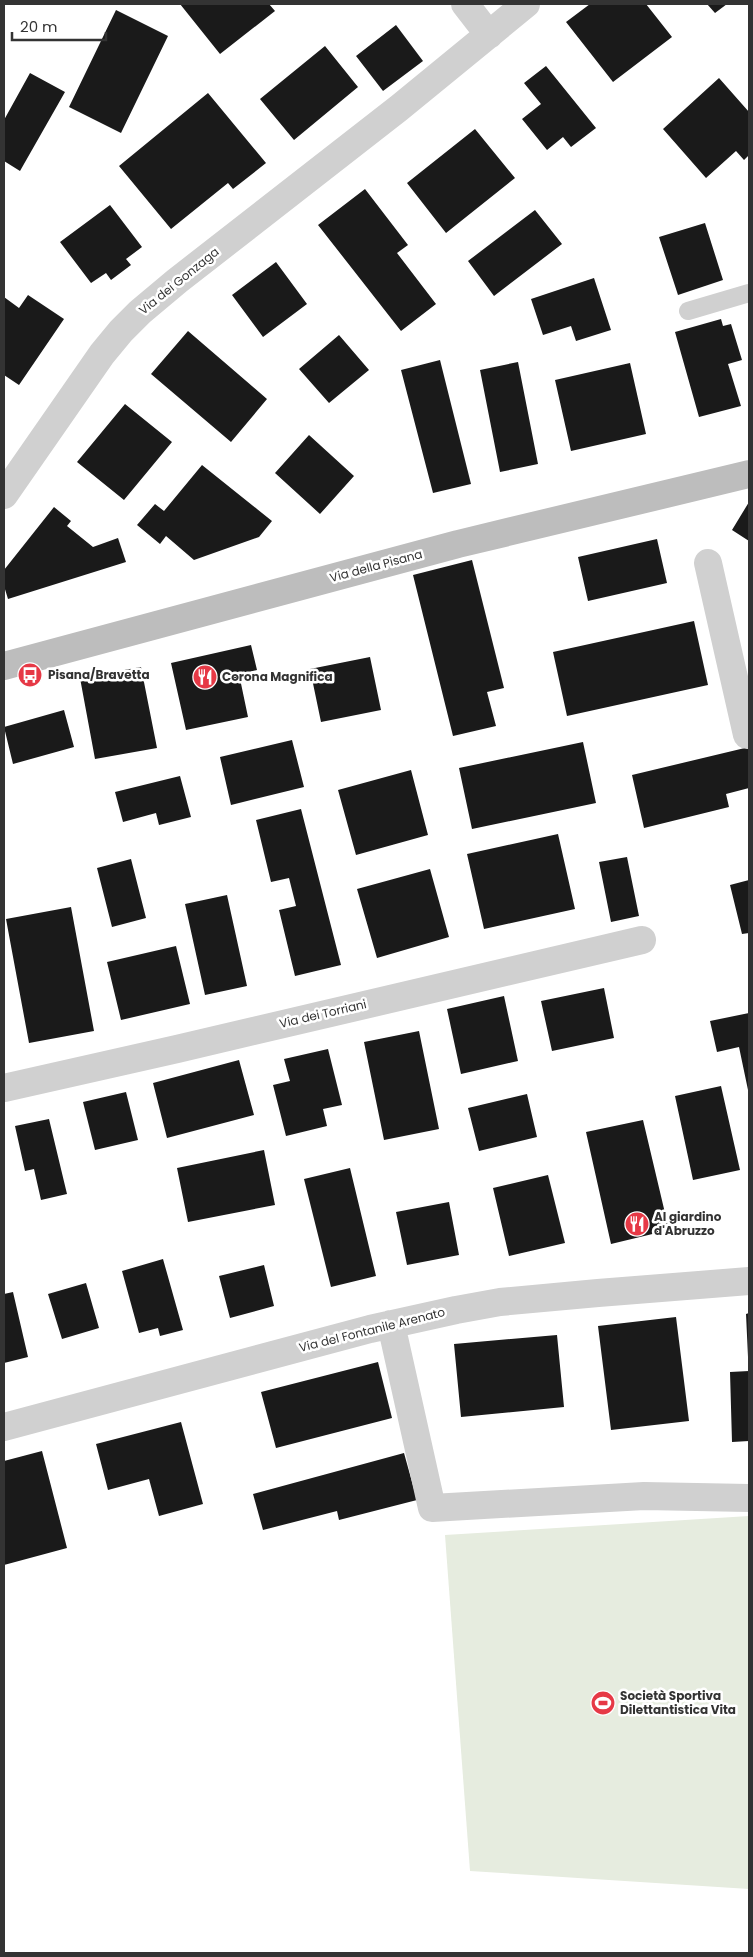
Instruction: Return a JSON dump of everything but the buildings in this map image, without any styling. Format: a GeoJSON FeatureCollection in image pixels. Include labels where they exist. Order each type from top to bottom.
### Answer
{"type":"FeatureCollection","features":[{"type":"Feature","properties":{"kind":"main road","name":"Via della Pisana"},"geometry":{"type":"LineString","coordinates":[[4,666],[458,544],[749,474]]}},
{"type":"Feature","properties":{"kind":"street"},"geometry":{"type":"LineString","coordinates":[[465,4],[489,35],[526,4]]}},
{"type":"Feature","properties":{"kind":"street","name":"Via dei Gonzaga"},"geometry":{"type":"LineString","coordinates":[[4,495],[84,379],[133,318],[177,281],[399,108],[489,35]]}},
{"type":"Feature","properties":{"kind":"street"},"geometry":{"type":"LineString","coordinates":[[708,563],[749,735]]}},
{"type":"Feature","properties":{"kind":"street","name":"Via dei Torriani"},"geometry":{"type":"LineString","coordinates":[[4,1088],[642,940]]}},
{"type":"Feature","properties":{"kind":"street","name":"Via del Fontanile Arenato"},"geometry":{"type":"LineString","coordinates":[[4,1427],[391,1324],[456,1310],[500,1302],[598,1292],[749,1281]]}},
{"type":"Feature","properties":{"kind":"street"},"geometry":{"type":"LineString","coordinates":[[391,1324],[432,1508],[644,1496],[749,1498]]}},
{"type":"Feature","properties":{"kind":"lane"},"geometry":{"type":"LineString","coordinates":[[688,311],[749,293]]}},
{"type":"Feature","properties":{"kind":"shaded area","name":"Società Sportiva Dilettantistica Vita"},"geometry":{"type":"Polygon","coordinates":[[[749,1516],[749,1889],[470,1871],[445,1535],[749,1516]]]}},
{"type":"Feature","properties":{"kind":"place","name":"Pisana/Bravetta"},"geometry":{"type":"Point","coordinates":[30,675]}},
{"type":"Feature","properties":{"kind":"place","name":"Corona Magnifica"},"geometry":{"type":"Point","coordinates":[205,677]}},
{"type":"Feature","properties":{"kind":"place","name":"Al giardino d'Abruzzo"},"geometry":{"type":"Point","coordinates":[637,1224]}},
{"type":"Feature","properties":{"kind":"place","name":"Società Sportiva Dilettantistica Vita"},"geometry":{"type":"Point","coordinates":[603,1703]}}]}
